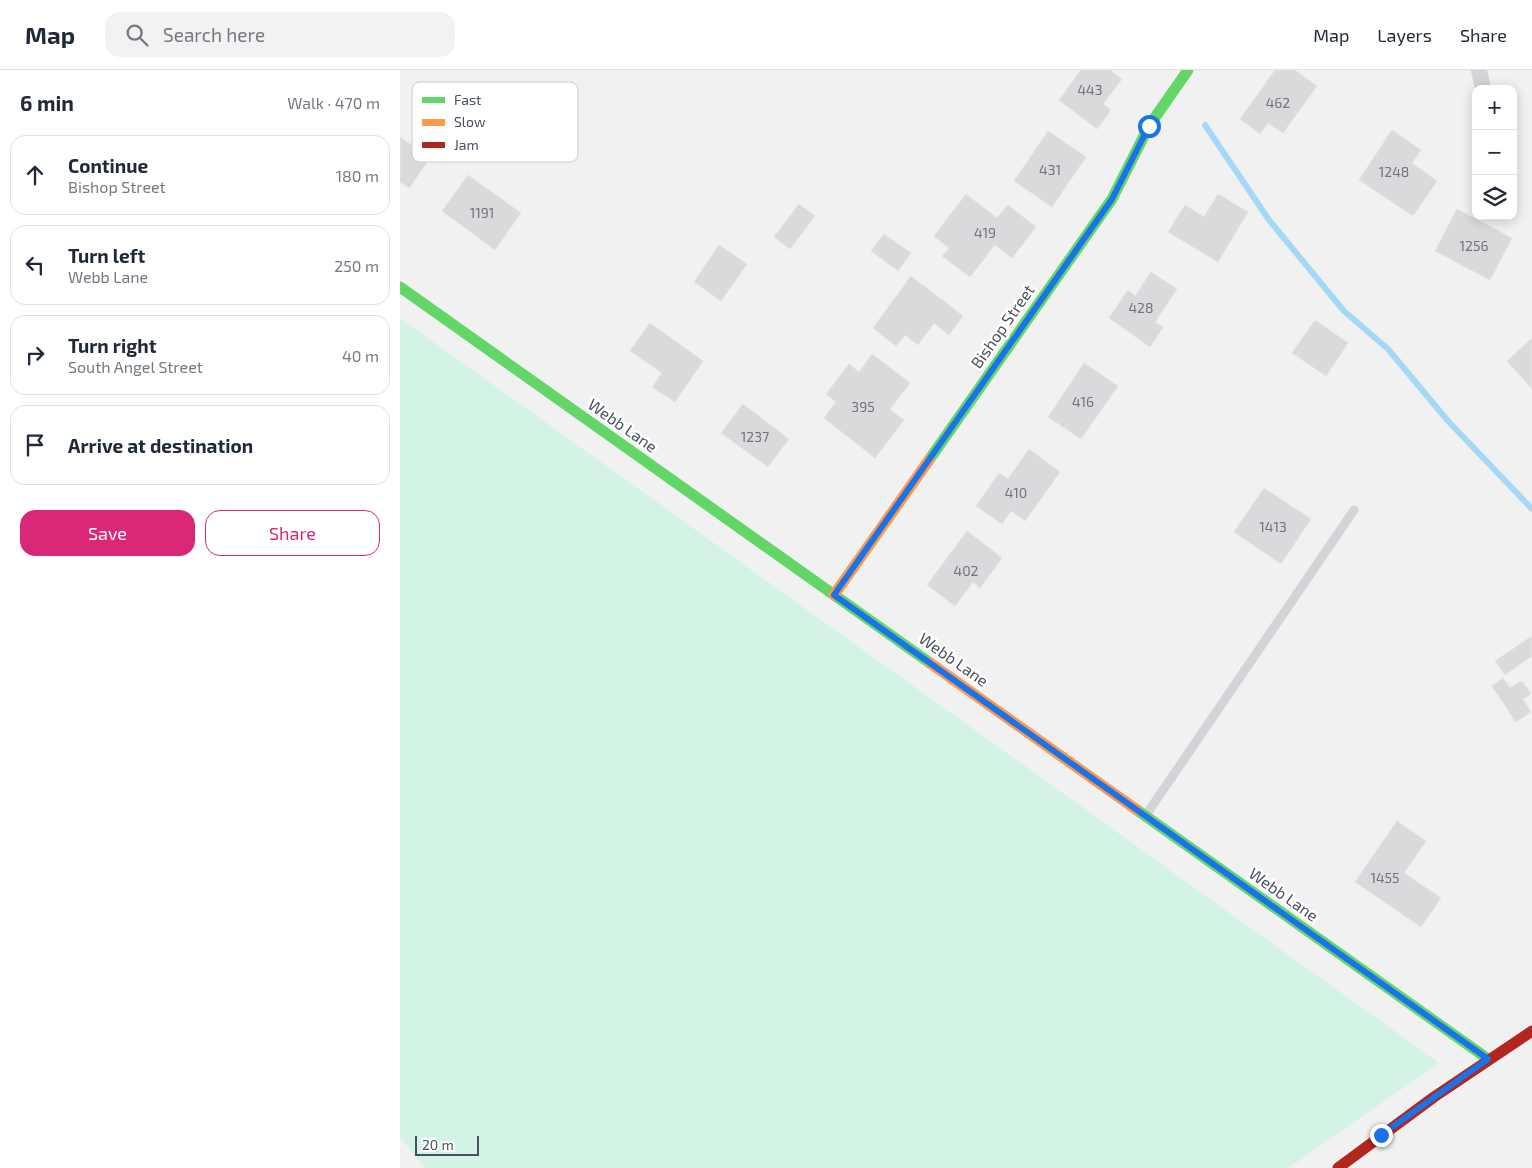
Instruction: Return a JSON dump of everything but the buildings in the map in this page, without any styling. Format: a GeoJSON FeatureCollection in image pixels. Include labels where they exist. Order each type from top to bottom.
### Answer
{"type":"FeatureCollection","features":[{"type":"Feature","properties":{"kind":"street","name":"Bishop Street"},"geometry":{"type":"LineString","coordinates":[[834,595],[1112,199],[1149,126],[1188,70]]}},
{"type":"Feature","properties":{"kind":"street"},"geometry":{"type":"LineString","coordinates":[[1479,70],[1482,85]]}},
{"type":"Feature","properties":{"kind":"street","name":"Webb Lane"},"geometry":{"type":"LineString","coordinates":[[400,287],[1488,1059]]}},
{"type":"Feature","properties":{"kind":"street"},"geometry":{"type":"LineString","coordinates":[[1338,1168],[1386,1131],[1488,1059],[1532,1031]]}},
{"type":"Feature","properties":{"kind":"lane"},"geometry":{"type":"LineString","coordinates":[[1146,815],[1354,510]]}},
{"type":"Feature","properties":{"kind":"green space"},"geometry":{"type":"Polygon","coordinates":[[[400,318],[1439,1063],[1288,1168],[425,1168],[400,1137],[400,318]]]}},
{"type":"Feature","properties":{"kind":"waterway"},"geometry":{"type":"LineString","coordinates":[[1205,125],[1269,220],[1344,311],[1388,349],[1448,421],[1532,509]]}},
{"type":"Feature","properties":{"kind":"traffic: fast"},"geometry":{"type":"LineString","coordinates":[[929,460],[1112,199],[1149,126],[1188,70]]}},
{"type":"Feature","properties":{"kind":"traffic: fast"},"geometry":{"type":"LineString","coordinates":[[400,287],[930,663]]}},
{"type":"Feature","properties":{"kind":"traffic: fast"},"geometry":{"type":"LineString","coordinates":[[1137,810],[1488,1059]]}},
{"type":"Feature","properties":{"kind":"traffic: slow"},"geometry":{"type":"LineString","coordinates":[[834,595],[929,460]]}},
{"type":"Feature","properties":{"kind":"traffic: slow"},"geometry":{"type":"LineString","coordinates":[[930,663],[1137,810]]}},
{"type":"Feature","properties":{"kind":"traffic: jam"},"geometry":{"type":"LineString","coordinates":[[1338,1168],[1434,1097],[1532,1031]]}},
{"type":"Feature","properties":{"kind":"route"},"geometry":{"type":"LineString","coordinates":[[1149,126],[1112,199],[834,595],[1488,1059],[1381,1135]]}}]}
